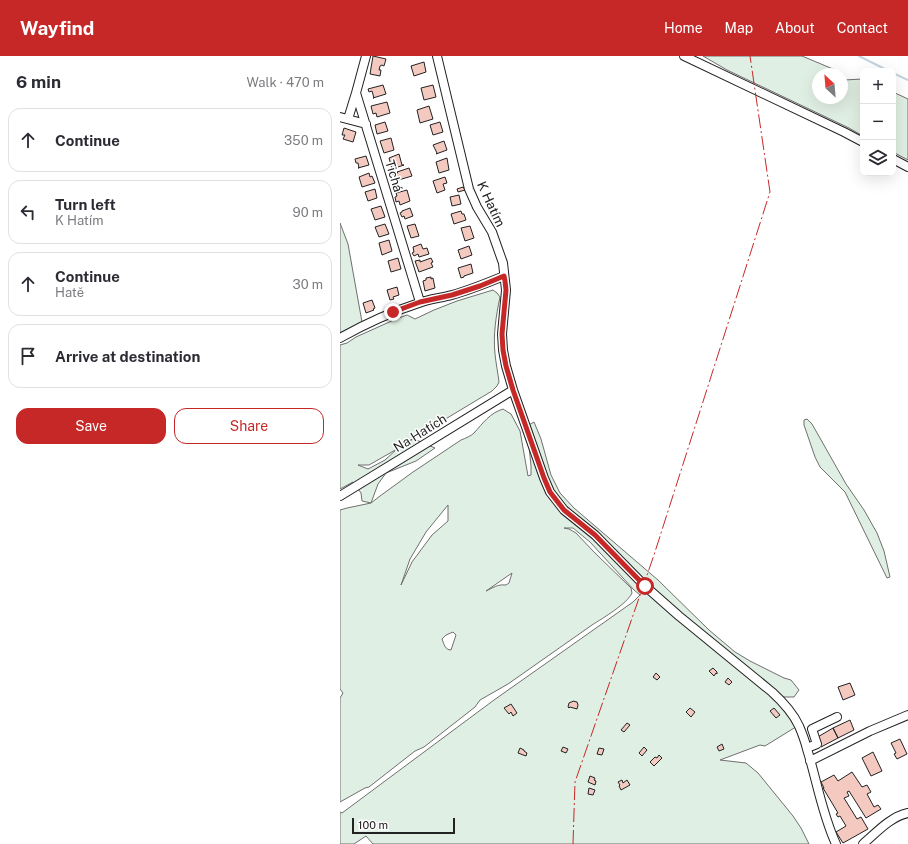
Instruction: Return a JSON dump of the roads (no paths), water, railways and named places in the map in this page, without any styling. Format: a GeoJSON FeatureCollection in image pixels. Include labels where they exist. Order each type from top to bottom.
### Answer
{"type":"FeatureCollection","features":[{"type":"Feature","properties":{"kind":"street"},"geometry":{"type":"LineString","coordinates":[[366,56],[356,93],[344,118],[366,124]]}},
{"type":"Feature","properties":{"kind":"street","name":"K Hatím"},"geometry":{"type":"LineString","coordinates":[[437,56],[469,189],[494,238],[503,263],[506,290],[503,323],[503,350],[506,366],[513,390],[550,492],[564,510],[595,535],[645,586],[780,699],[799,725],[807,748],[827,821],[836,844]]}},
{"type":"Feature","properties":{"kind":"street"},"geometry":{"type":"LineString","coordinates":[[684,56],[860,140]]}},
{"type":"Feature","properties":{"kind":"street","name":"Tichá"},"geometry":{"type":"LineString","coordinates":[[356,93],[420,302]]}},
{"type":"Feature","properties":{"kind":"street"},"geometry":{"type":"LineString","coordinates":[[896,161],[908,167]]}},
{"type":"Feature","properties":{"kind":"street"},"geometry":{"type":"LineString","coordinates":[[340,338],[393,312],[420,302],[452,295],[480,286],[504,276]]}},
{"type":"Feature","properties":{"kind":"street","name":"Na Hatích"},"geometry":{"type":"LineString","coordinates":[[340,496],[513,390]]}},
{"type":"Feature","properties":{"kind":"street"},"geometry":{"type":"LineString","coordinates":[[810,760],[870,731],[908,715]]}},
{"type":"Feature","properties":{"kind":"street"},"geometry":{"type":"LineString","coordinates":[[807,748],[817,744],[812,729],[837,717]]}},
{"type":"Feature","properties":{"kind":"street"},"geometry":{"type":"LineString","coordinates":[[864,844],[887,823],[908,813]]}},
{"type":"Feature","properties":{"kind":"waterway"},"geometry":{"type":"LineString","coordinates":[[859,56],[883,68]]}},
{"type":"Feature","properties":{"kind":"waterway"},"geometry":{"type":"LineString","coordinates":[[896,74],[908,80]]}}]}
